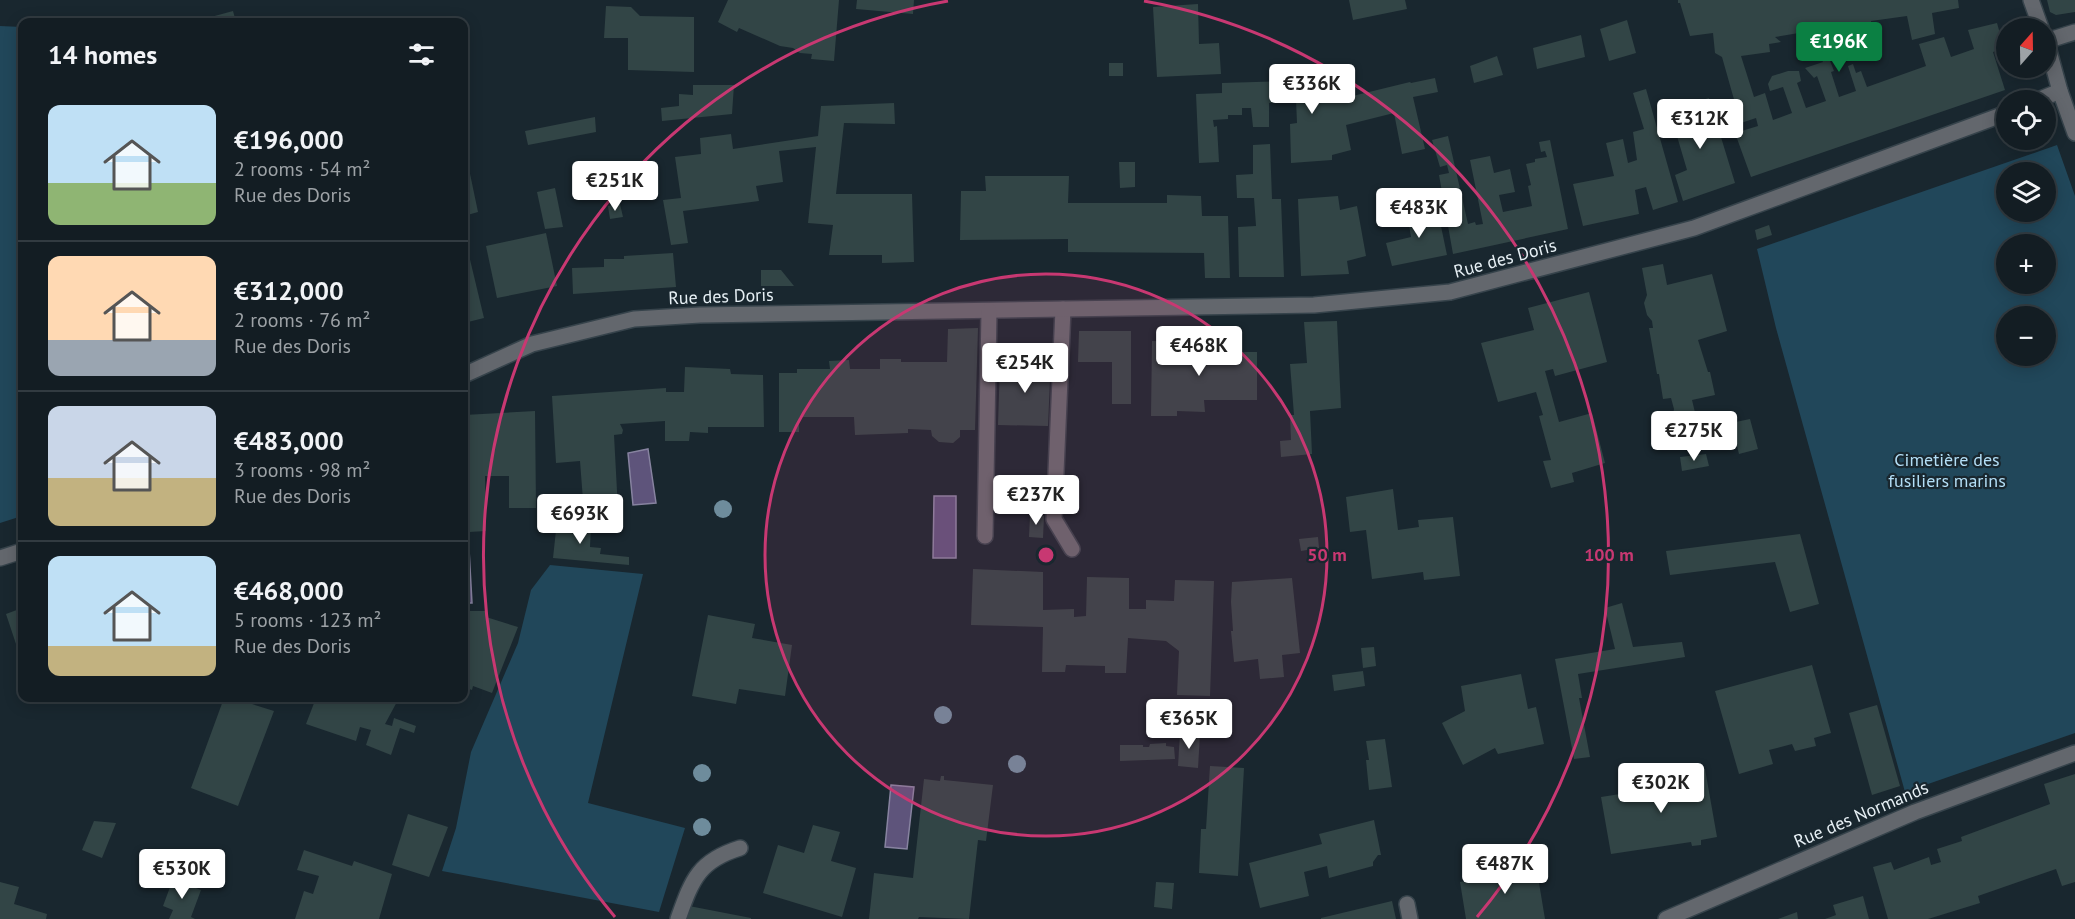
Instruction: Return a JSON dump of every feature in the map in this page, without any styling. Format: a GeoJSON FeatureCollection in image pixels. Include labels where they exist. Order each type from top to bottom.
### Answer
{"type":"FeatureCollection","features":[{"type":"Feature","properties":{"kind":"street"},"geometry":{"type":"LineString","coordinates":[[2031,0],[2037,18]]}},
{"type":"Feature","properties":{"kind":"street"},"geometry":{"type":"LineString","coordinates":[[2056,37],[2075,32]]}},
{"type":"Feature","properties":{"kind":"street"},"geometry":{"type":"LineString","coordinates":[[2056,76],[2075,133]]}},
{"type":"Feature","properties":{"kind":"street"},"geometry":{"type":"LineString","coordinates":[[2056,93],[2060,91]]}},
{"type":"Feature","properties":{"kind":"street","name":"Rue des Doris"},"geometry":{"type":"LineString","coordinates":[[468,373],[532,344],[634,319],[699,315],[1314,305],[1450,292],[1694,228],[1996,116]]}},
{"type":"Feature","properties":{"kind":"street"},"geometry":{"type":"LineString","coordinates":[[1063,309],[1054,519],[1072,549]]}},
{"type":"Feature","properties":{"kind":"street"},"geometry":{"type":"LineString","coordinates":[[985,536],[988,311]]}},
{"type":"Feature","properties":{"kind":"street"},"geometry":{"type":"LineString","coordinates":[[0,558],[18,551]]}},
{"type":"Feature","properties":{"kind":"street","name":"Rue des Normands"},"geometry":{"type":"LineString","coordinates":[[1666,919],[1915,812],[2075,753]]}},
{"type":"Feature","properties":{"kind":"street"},"geometry":{"type":"LineString","coordinates":[[678,919],[690,886],[707,863],[723,853],[740,848]]}},
{"type":"Feature","properties":{"kind":"green space"},"geometry":{"type":"Polygon","coordinates":[[[0,26],[18,27],[18,517],[0,523],[0,26]]]}},
{"type":"Feature","properties":{"kind":"green space","name":"Cimetière des fusiliers marins"},"geometry":{"type":"Polygon","coordinates":[[[2057,145],[2075,196],[2075,733],[1905,792],[1776,328],[1757,249],[1996,166],[1996,222],[2056,222],[2056,162],[2008,162],[2043,150],[2056,150],[2057,145]]]}},
{"type":"Feature","properties":{"kind":"green space"},"geometry":{"type":"Polygon","coordinates":[[[550,565],[643,574],[588,803],[685,828],[659,912],[442,871],[456,828],[471,752],[518,643],[531,590],[550,565]]]}},
{"type":"Feature","properties":{"kind":"shaded area"},"geometry":{"type":"Polygon","coordinates":[[[648,449],[656,503],[633,505],[628,453],[648,449]]]}},
{"type":"Feature","properties":{"kind":"shaded area"},"geometry":{"type":"Polygon","coordinates":[[[934,496],[956,496],[956,558],[933,558],[934,496]]]}},
{"type":"Feature","properties":{"kind":"shaded area"},"geometry":{"type":"Polygon","coordinates":[[[468,549],[469,549],[472,603],[468,603],[468,549]]]}},
{"type":"Feature","properties":{"kind":"shaded area"},"geometry":{"type":"Polygon","coordinates":[[[891,785],[914,787],[907,849],[885,847],[891,785]]]}},
{"type":"Feature","properties":{"kind":"building"},"geometry":{"type":"Polygon","coordinates":[[[728,0],[839,0],[834,61],[811,59],[812,54],[800,53],[793,48],[780,46],[739,28],[737,32],[718,22],[728,0]]]}},
{"type":"Feature","properties":{"kind":"building"},"geometry":{"type":"Polygon","coordinates":[[[857,0],[914,0],[913,14],[856,9],[857,0]]]}},
{"type":"Feature","properties":{"kind":"building"},"geometry":{"type":"Polygon","coordinates":[[[1349,0],[1405,0],[1407,9],[1353,20],[1349,0]]]}},
{"type":"Feature","properties":{"kind":"building"},"geometry":{"type":"Polygon","coordinates":[[[1678,0],[1958,0],[1959,8],[1932,13],[1935,34],[1912,40],[1907,16],[1871,21],[1874,43],[1851,48],[1846,25],[1775,37],[1781,42],[1769,44],[1770,52],[1741,56],[1754,97],[1765,93],[1773,120],[1792,113],[1783,87],[1770,91],[1768,84],[1772,76],[1788,71],[1799,71],[1801,81],[1797,83],[1806,108],[1826,101],[1817,76],[1814,78],[1805,68],[1823,62],[1819,55],[1827,53],[1834,71],[1831,72],[1839,97],[1856,91],[1848,66],[1853,64],[1856,73],[1861,71],[1867,87],[1926,66],[1919,44],[1944,37],[1951,57],[1974,49],[1968,30],[1996,23],[1996,51],[1993,52],[1996,62],[1996,78],[2001,78],[2005,90],[1996,90],[1996,93],[1751,177],[1735,133],[1758,126],[1756,118],[1738,124],[1732,103],[1735,103],[1722,57],[1715,53],[1713,33],[1690,36],[1680,3],[1678,0]]]}},
{"type":"Feature","properties":{"kind":"building"},"geometry":{"type":"Polygon","coordinates":[[[2047,0],[2075,0],[2075,12],[2056,15],[2050,12],[2047,0]]]}},
{"type":"Feature","properties":{"kind":"building"},"geometry":{"type":"Polygon","coordinates":[[[1198,4],[1199,44],[1219,43],[1221,74],[1157,77],[1153,7],[1198,4]]]}},
{"type":"Feature","properties":{"kind":"building"},"geometry":{"type":"Polygon","coordinates":[[[606,6],[631,7],[640,16],[694,17],[694,72],[628,70],[628,38],[604,38],[606,6]]]}},
{"type":"Feature","properties":{"kind":"building"},"geometry":{"type":"Polygon","coordinates":[[[233,11],[235,18],[207,18],[233,11]]]}},
{"type":"Feature","properties":{"kind":"building"},"geometry":{"type":"Polygon","coordinates":[[[1627,20],[1636,53],[1609,61],[1600,29],[1627,20]]]}},
{"type":"Feature","properties":{"kind":"building"},"geometry":{"type":"Polygon","coordinates":[[[1581,35],[1585,57],[1537,69],[1533,48],[1581,35]]]}},
{"type":"Feature","properties":{"kind":"building"},"geometry":{"type":"Polygon","coordinates":[[[1497,56],[1503,75],[1474,83],[1470,66],[1497,56]]]}},
{"type":"Feature","properties":{"kind":"building"},"geometry":{"type":"Polygon","coordinates":[[[1109,63],[1123,63],[1123,76],[1109,76],[1109,63]]]}},
{"type":"Feature","properties":{"kind":"building"},"geometry":{"type":"Polygon","coordinates":[[[1435,78],[1438,92],[1413,97],[1425,149],[1402,154],[1394,113],[1346,125],[1351,150],[1332,155],[1332,160],[1291,163],[1290,124],[1297,123],[1296,100],[1269,103],[1269,127],[1253,127],[1251,108],[1242,108],[1242,115],[1228,115],[1228,119],[1213,120],[1214,127],[1217,126],[1219,162],[1199,163],[1196,94],[1222,93],[1222,83],[1321,80],[1324,103],[1435,78]]]}},
{"type":"Feature","properties":{"kind":"building"},"geometry":{"type":"Polygon","coordinates":[[[693,85],[734,85],[732,114],[662,121],[661,108],[679,106],[679,94],[693,95],[693,85]]]}},
{"type":"Feature","properties":{"kind":"building"},"geometry":{"type":"Polygon","coordinates":[[[1646,89],[1678,202],[1653,210],[1646,187],[1635,190],[1639,214],[1583,226],[1573,184],[1614,176],[1606,143],[1623,139],[1628,163],[1637,160],[1633,132],[1644,129],[1633,93],[1646,89]]]}},
{"type":"Feature","properties":{"kind":"building"},"geometry":{"type":"Polygon","coordinates":[[[1709,98],[1735,183],[1683,201],[1675,175],[1687,170],[1669,109],[1709,98]]]}},
{"type":"Feature","properties":{"kind":"building"},"geometry":{"type":"Polygon","coordinates":[[[894,103],[895,124],[844,123],[836,194],[912,194],[914,262],[882,263],[882,255],[829,255],[833,225],[808,223],[816,147],[779,151],[783,182],[756,186],[759,201],[683,211],[688,243],[671,245],[663,200],[681,198],[675,157],[701,154],[700,138],[731,134],[733,149],[818,136],[821,106],[894,103]]]}},
{"type":"Feature","properties":{"kind":"building"},"geometry":{"type":"Polygon","coordinates":[[[595,117],[596,132],[528,145],[525,131],[595,117]]]}},
{"type":"Feature","properties":{"kind":"building"},"geometry":{"type":"Polygon","coordinates":[[[1448,136],[1468,224],[1475,222],[1476,225],[1483,224],[1470,160],[1490,156],[1494,173],[1510,169],[1515,192],[1499,195],[1503,212],[1532,206],[1528,186],[1531,185],[1526,164],[1535,162],[1535,159],[1547,157],[1545,151],[1541,152],[1539,142],[1550,140],[1568,229],[1453,254],[1439,175],[1449,173],[1447,165],[1440,167],[1432,140],[1448,136]]]}},
{"type":"Feature","properties":{"kind":"building"},"geometry":{"type":"Polygon","coordinates":[[[1270,144],[1272,199],[1281,199],[1284,277],[1239,277],[1238,227],[1256,226],[1254,198],[1237,198],[1236,175],[1253,174],[1253,145],[1270,144]]]}},
{"type":"Feature","properties":{"kind":"building"},"geometry":{"type":"Polygon","coordinates":[[[1119,162],[1135,162],[1135,187],[1120,188],[1119,162]]]}},
{"type":"Feature","properties":{"kind":"building"},"geometry":{"type":"Polygon","coordinates":[[[468,169],[478,212],[468,215],[468,169]]]}},
{"type":"Feature","properties":{"kind":"building"},"geometry":{"type":"Polygon","coordinates":[[[985,176],[1069,176],[1068,203],[1167,203],[1167,195],[1201,196],[1202,216],[1228,216],[1230,278],[1205,278],[1204,253],[1068,252],[1068,239],[960,240],[961,191],[986,191],[985,176]]]}},
{"type":"Feature","properties":{"kind":"building"},"geometry":{"type":"Polygon","coordinates":[[[555,188],[563,227],[545,229],[537,192],[555,188]]]}},
{"type":"Feature","properties":{"kind":"building"},"geometry":{"type":"Polygon","coordinates":[[[1338,196],[1340,210],[1357,206],[1366,256],[1347,261],[1349,274],[1301,276],[1298,199],[1338,196]]]}},
{"type":"Feature","properties":{"kind":"building"},"geometry":{"type":"Polygon","coordinates":[[[620,204],[623,217],[610,219],[608,206],[620,204]]]}},
{"type":"Feature","properties":{"kind":"building"},"geometry":{"type":"Polygon","coordinates":[[[1437,207],[1447,255],[1392,266],[1386,243],[1411,237],[1407,213],[1437,207]]]}},
{"type":"Feature","properties":{"kind":"building"},"geometry":{"type":"Polygon","coordinates":[[[1769,225],[1772,235],[1757,240],[1755,230],[1769,225]]]}},
{"type":"Feature","properties":{"kind":"building"},"geometry":{"type":"Polygon","coordinates":[[[546,233],[557,286],[497,298],[486,246],[546,233]]]}},
{"type":"Feature","properties":{"kind":"building"},"geometry":{"type":"Polygon","coordinates":[[[468,251],[484,318],[468,322],[468,251]]]}},
{"type":"Feature","properties":{"kind":"building"},"geometry":{"type":"Polygon","coordinates":[[[673,253],[676,287],[573,294],[572,268],[604,267],[604,259],[624,259],[624,256],[673,253]]]}},
{"type":"Feature","properties":{"kind":"building"},"geometry":{"type":"Polygon","coordinates":[[[1663,264],[1667,285],[1712,274],[1727,331],[1698,340],[1708,372],[1710,372],[1715,395],[1692,400],[1698,425],[1675,431],[1672,419],[1674,409],[1671,398],[1663,399],[1649,328],[1653,328],[1652,321],[1647,315],[1644,303],[1647,295],[1642,268],[1663,264]]]}},
{"type":"Feature","properties":{"kind":"building"},"geometry":{"type":"Polygon","coordinates":[[[761,270],[781,270],[794,286],[761,286],[761,270]]]}},
{"type":"Feature","properties":{"kind":"building"},"geometry":{"type":"Polygon","coordinates":[[[1589,292],[1607,362],[1555,376],[1553,369],[1545,371],[1559,422],[1592,413],[1605,463],[1572,473],[1574,482],[1551,488],[1543,461],[1551,460],[1539,416],[1543,415],[1536,392],[1498,402],[1481,343],[1534,330],[1528,308],[1589,292]]]}},
{"type":"Feature","properties":{"kind":"building"},"geometry":{"type":"Polygon","coordinates":[[[1337,321],[1341,408],[1310,411],[1312,454],[1281,457],[1280,441],[1291,440],[1290,415],[1294,415],[1290,364],[1307,363],[1304,322],[1337,321]]]}},
{"type":"Feature","properties":{"kind":"building"},"geometry":{"type":"Polygon","coordinates":[[[978,328],[975,430],[960,430],[960,437],[953,443],[939,442],[932,436],[931,430],[908,429],[908,433],[855,435],[854,417],[799,417],[799,432],[779,432],[779,373],[797,373],[797,369],[830,369],[829,361],[849,360],[850,369],[880,369],[880,359],[901,359],[901,362],[947,362],[948,329],[978,328]]]}},
{"type":"Feature","properties":{"kind":"building"},"geometry":{"type":"Polygon","coordinates":[[[1079,331],[1131,331],[1131,404],[1112,404],[1112,362],[1078,362],[1079,331]]]}},
{"type":"Feature","properties":{"kind":"building"},"geometry":{"type":"Polygon","coordinates":[[[1152,341],[1204,342],[1204,352],[1257,352],[1257,400],[1204,400],[1205,412],[1177,411],[1177,416],[1151,416],[1152,341]]]}},
{"type":"Feature","properties":{"kind":"building"},"geometry":{"type":"Polygon","coordinates":[[[1036,356],[1051,356],[1048,426],[998,425],[1000,363],[1022,363],[1022,368],[1035,368],[1036,356]]]}},
{"type":"Feature","properties":{"kind":"building"},"geometry":{"type":"Polygon","coordinates":[[[685,367],[730,369],[731,374],[763,375],[764,427],[708,427],[708,433],[690,432],[689,441],[665,441],[665,421],[620,424],[622,434],[614,435],[618,510],[584,513],[580,461],[556,463],[552,396],[666,388],[666,392],[684,392],[685,367]]]}},
{"type":"Feature","properties":{"kind":"building"},"geometry":{"type":"Polygon","coordinates":[[[535,411],[536,508],[509,508],[509,476],[485,476],[486,531],[469,532],[469,540],[468,540],[468,415],[535,411]]]}},
{"type":"Feature","properties":{"kind":"building"},"geometry":{"type":"Polygon","coordinates":[[[1750,419],[1758,449],[1739,454],[1731,423],[1750,419]]]}},
{"type":"Feature","properties":{"kind":"building"},"geometry":{"type":"Polygon","coordinates":[[[1706,454],[1709,466],[1682,471],[1680,457],[1706,454]]]}},
{"type":"Feature","properties":{"kind":"building"},"geometry":{"type":"Polygon","coordinates":[[[1393,489],[1398,530],[1419,527],[1418,520],[1453,517],[1460,576],[1424,580],[1423,572],[1372,579],[1366,530],[1350,532],[1346,497],[1393,489]]]}},
{"type":"Feature","properties":{"kind":"building"},"geometry":{"type":"Polygon","coordinates":[[[1030,515],[1044,516],[1043,538],[1029,537],[1030,515]]]}},
{"type":"Feature","properties":{"kind":"building"},"geometry":{"type":"Polygon","coordinates":[[[557,521],[579,522],[578,525],[591,526],[590,547],[601,548],[600,554],[629,557],[629,565],[553,558],[557,521]]]}},
{"type":"Feature","properties":{"kind":"building"},"geometry":{"type":"Polygon","coordinates":[[[1800,534],[1819,604],[1790,612],[1775,562],[1670,575],[1666,551],[1800,534]]]}},
{"type":"Feature","properties":{"kind":"building"},"geometry":{"type":"Polygon","coordinates":[[[1318,537],[1319,548],[1301,551],[1299,539],[1318,537]]]}},
{"type":"Feature","properties":{"kind":"building"},"geometry":{"type":"Polygon","coordinates":[[[973,569],[1043,572],[1043,610],[1074,609],[1074,617],[1086,616],[1087,577],[1129,578],[1129,609],[1146,609],[1146,600],[1174,601],[1175,580],[1214,581],[1210,696],[1177,695],[1179,651],[1166,641],[1128,638],[1126,673],[1105,673],[1105,666],[1066,665],[1065,672],[1042,672],[1043,627],[971,625],[973,569]]]}},
{"type":"Feature","properties":{"kind":"building"},"geometry":{"type":"Polygon","coordinates":[[[1292,578],[1300,653],[1282,655],[1284,677],[1260,679],[1258,659],[1234,662],[1231,631],[1233,631],[1232,582],[1292,578]]]}},
{"type":"Feature","properties":{"kind":"building"},"geometry":{"type":"Polygon","coordinates":[[[1622,603],[1633,647],[1682,642],[1685,657],[1578,674],[1582,698],[1579,698],[1590,757],[1574,759],[1555,659],[1615,649],[1605,608],[1622,603]]]}},
{"type":"Feature","properties":{"kind":"building"},"geometry":{"type":"Polygon","coordinates":[[[18,610],[18,650],[6,614],[18,610]]]}},
{"type":"Feature","properties":{"kind":"building"},"geometry":{"type":"Polygon","coordinates":[[[468,611],[486,611],[486,617],[518,627],[492,693],[473,686],[472,690],[468,688],[468,611]]]}},
{"type":"Feature","properties":{"kind":"building"},"geometry":{"type":"Polygon","coordinates":[[[708,615],[755,624],[752,638],[792,645],[785,696],[739,689],[736,704],[692,696],[708,615]]]}},
{"type":"Feature","properties":{"kind":"building"},"geometry":{"type":"Polygon","coordinates":[[[1374,647],[1376,666],[1363,668],[1361,648],[1374,647]]]}},
{"type":"Feature","properties":{"kind":"building"},"geometry":{"type":"Polygon","coordinates":[[[1812,665],[1831,733],[1814,738],[1816,746],[1795,751],[1792,744],[1769,750],[1773,764],[1739,774],[1715,691],[1812,665]]]}},
{"type":"Feature","properties":{"kind":"building"},"geometry":{"type":"Polygon","coordinates":[[[1363,671],[1365,686],[1334,691],[1332,675],[1363,671]]]}},
{"type":"Feature","properties":{"kind":"building"},"geometry":{"type":"Polygon","coordinates":[[[1521,674],[1528,709],[1536,707],[1544,744],[1498,754],[1495,748],[1463,765],[1442,723],[1465,711],[1461,686],[1521,674]]]}},
{"type":"Feature","properties":{"kind":"building"},"geometry":{"type":"Polygon","coordinates":[[[223,702],[253,702],[252,704],[274,711],[238,806],[191,788],[223,702]]]}},
{"type":"Feature","properties":{"kind":"building"},"geometry":{"type":"Polygon","coordinates":[[[314,702],[397,702],[385,724],[392,726],[394,718],[416,726],[414,733],[400,728],[391,755],[366,745],[371,730],[360,727],[356,741],[306,724],[314,702]]]}},
{"type":"Feature","properties":{"kind":"building"},"geometry":{"type":"Polygon","coordinates":[[[1877,705],[1900,786],[1872,795],[1849,713],[1877,705]]]}},
{"type":"Feature","properties":{"kind":"building"},"geometry":{"type":"Polygon","coordinates":[[[1180,733],[1200,734],[1198,768],[1178,766],[1180,733]]]}},
{"type":"Feature","properties":{"kind":"building"},"geometry":{"type":"Polygon","coordinates":[[[1385,739],[1392,787],[1369,790],[1366,760],[1369,760],[1366,741],[1385,739]]]}},
{"type":"Feature","properties":{"kind":"building"},"geometry":{"type":"Polygon","coordinates":[[[1166,743],[1166,746],[1174,747],[1175,759],[1120,761],[1120,745],[1149,747],[1150,744],[1166,743]]]}},
{"type":"Feature","properties":{"kind":"building"},"geometry":{"type":"Polygon","coordinates":[[[1210,766],[1244,768],[1238,876],[1199,873],[1201,829],[1206,829],[1210,766]]]}},
{"type":"Feature","properties":{"kind":"building"},"geometry":{"type":"Polygon","coordinates":[[[1705,769],[1717,837],[1701,840],[1701,845],[1692,846],[1691,842],[1611,854],[1601,797],[1652,789],[1651,780],[1705,769]]]}},
{"type":"Feature","properties":{"kind":"building"},"geometry":{"type":"Polygon","coordinates":[[[2075,774],[2075,882],[2062,886],[2056,869],[1978,896],[1980,903],[1928,919],[1888,919],[1873,867],[1891,862],[1894,870],[1929,857],[1931,865],[1941,862],[1937,849],[1962,841],[1961,837],[2050,804],[2044,784],[2075,774]]]}},
{"type":"Feature","properties":{"kind":"building"},"geometry":{"type":"Polygon","coordinates":[[[941,776],[944,776],[944,780],[993,785],[986,841],[978,840],[969,919],[919,917],[918,919],[869,919],[874,873],[913,878],[924,779],[940,781],[941,776]]]}},
{"type":"Feature","properties":{"kind":"building"},"geometry":{"type":"Polygon","coordinates":[[[408,814],[448,827],[429,877],[392,865],[408,814]]]}},
{"type":"Feature","properties":{"kind":"building"},"geometry":{"type":"Polygon","coordinates":[[[1374,820],[1381,855],[1378,855],[1373,866],[1329,878],[1327,866],[1304,872],[1309,896],[1260,908],[1249,863],[1322,844],[1319,834],[1374,820]]]}},
{"type":"Feature","properties":{"kind":"building"},"geometry":{"type":"Polygon","coordinates":[[[94,821],[116,823],[102,858],[82,850],[94,821]]]}},
{"type":"Feature","properties":{"kind":"building"},"geometry":{"type":"Polygon","coordinates":[[[813,825],[840,832],[831,861],[856,868],[842,917],[763,893],[778,845],[804,853],[813,825]]]}},
{"type":"Feature","properties":{"kind":"building"},"geometry":{"type":"Polygon","coordinates":[[[304,850],[352,866],[354,861],[392,874],[379,919],[295,919],[304,891],[313,894],[319,876],[297,870],[304,850]]]}},
{"type":"Feature","properties":{"kind":"building"},"geometry":{"type":"Polygon","coordinates":[[[1534,853],[1545,919],[1466,919],[1460,882],[1522,872],[1519,856],[1534,853]]]}},
{"type":"Feature","properties":{"kind":"building"},"geometry":{"type":"Polygon","coordinates":[[[173,879],[201,890],[191,917],[195,919],[169,919],[173,910],[163,906],[173,879]]]}},
{"type":"Feature","properties":{"kind":"building"},"geometry":{"type":"Polygon","coordinates":[[[0,882],[19,887],[14,904],[47,914],[46,919],[0,919],[0,882]]]}},
{"type":"Feature","properties":{"kind":"building"},"geometry":{"type":"Polygon","coordinates":[[[1156,882],[1174,883],[1172,909],[1154,907],[1156,882]]]}},
{"type":"Feature","properties":{"kind":"building"},"geometry":{"type":"Polygon","coordinates":[[[1863,896],[1869,919],[1825,919],[1836,915],[1833,905],[1863,896]]]}},
{"type":"Feature","properties":{"kind":"building"},"geometry":{"type":"Polygon","coordinates":[[[1392,901],[1396,919],[1321,919],[1321,918],[1392,901]]]}},
{"type":"Feature","properties":{"kind":"building"},"geometry":{"type":"Polygon","coordinates":[[[689,906],[751,918],[751,919],[687,919],[689,906]]]}},
{"type":"Feature","properties":{"kind":"building"},"geometry":{"type":"Polygon","coordinates":[[[1797,912],[1798,919],[1778,919],[1797,912]]]}}]}
